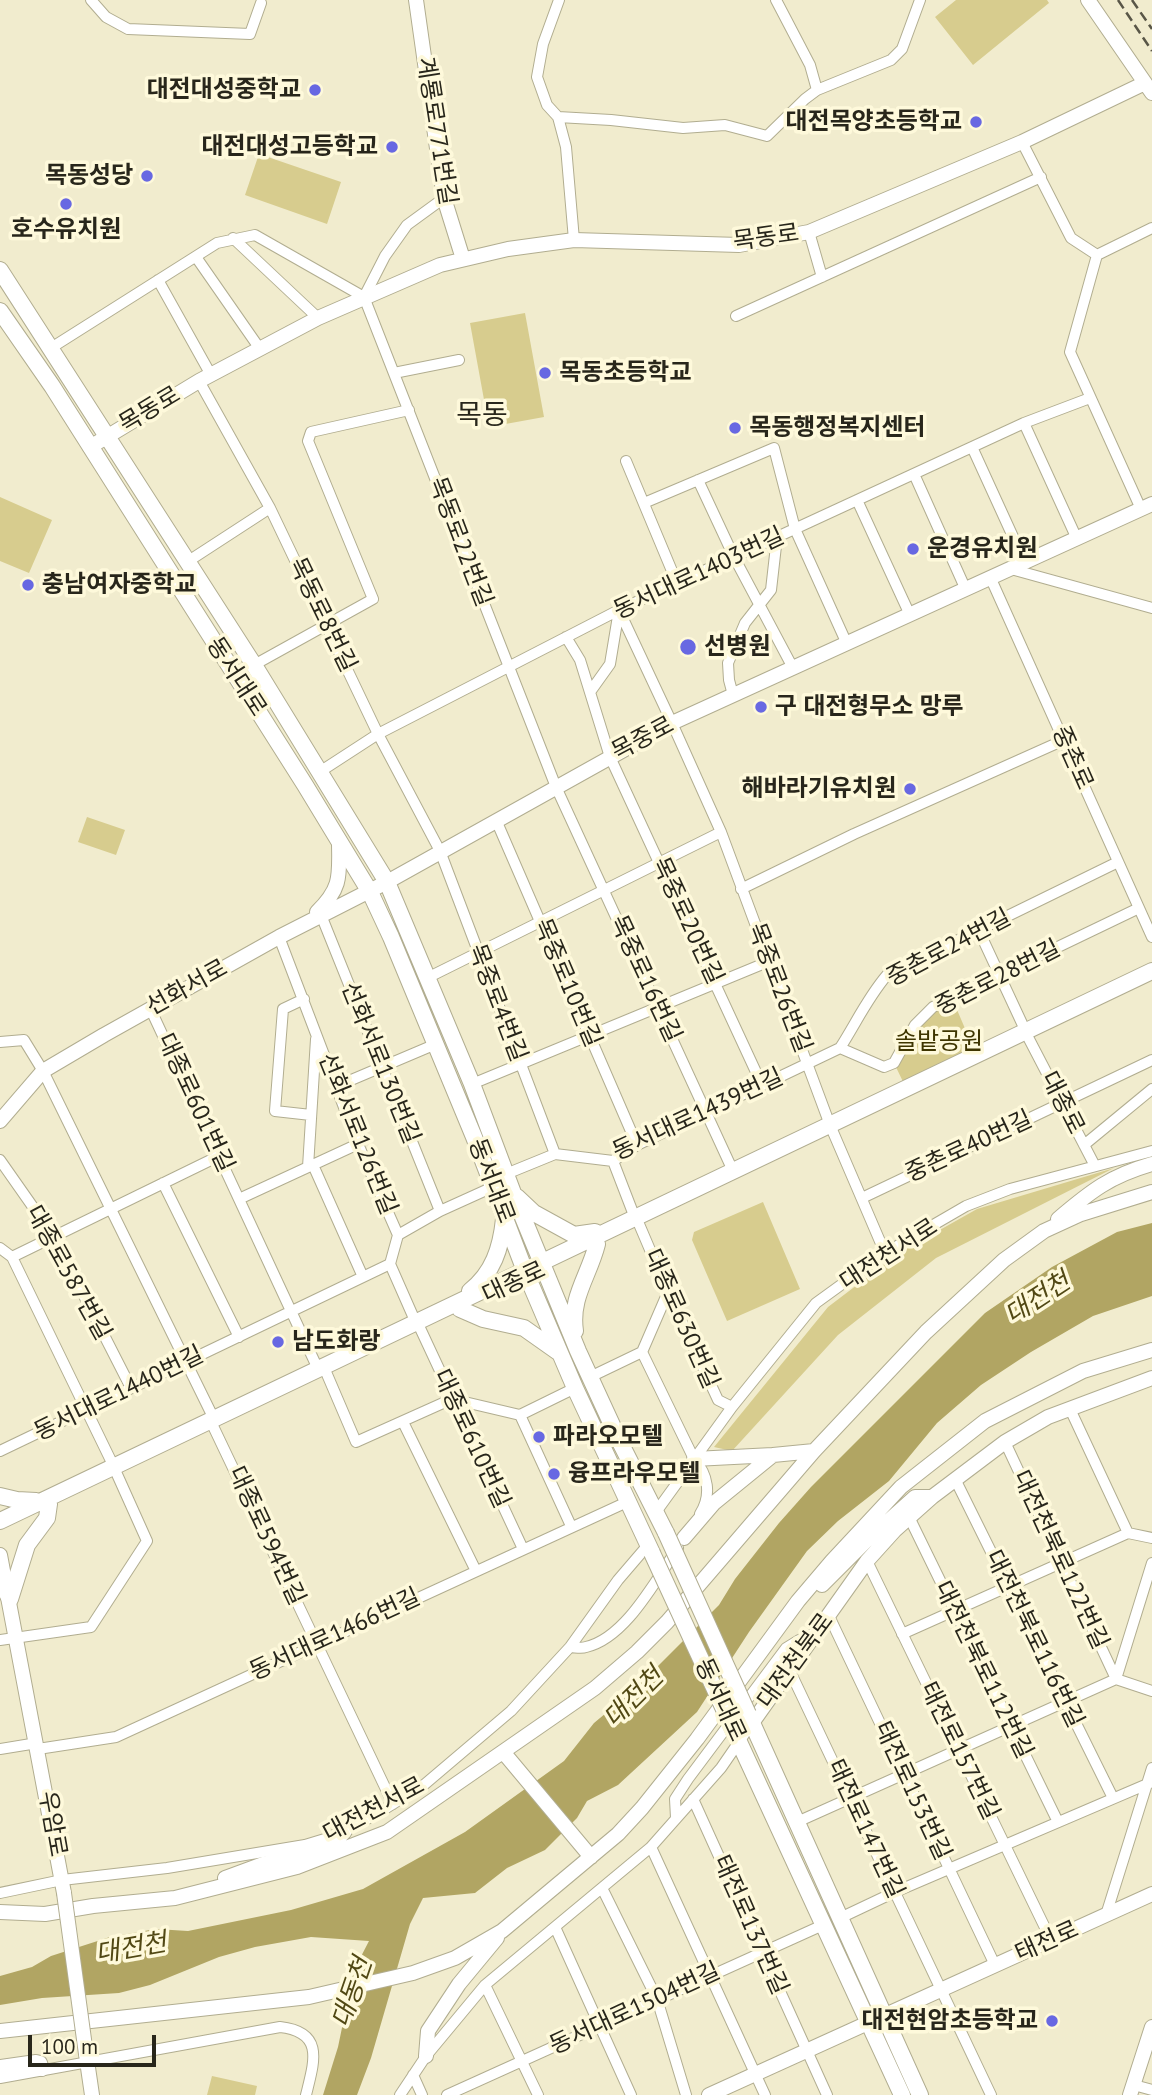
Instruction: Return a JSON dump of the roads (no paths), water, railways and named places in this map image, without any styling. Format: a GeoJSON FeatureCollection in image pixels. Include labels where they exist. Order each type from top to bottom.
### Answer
{"type":"FeatureCollection","features":[{"type":"Feature","properties":{"kind":"main road","name":"계룡로771번길"},"geometry":{"type":"LineString","coordinates":[[416,0],[444,198],[463,259]]}},
{"type":"Feature","properties":{"kind":"main road"},"geometry":{"type":"LineString","coordinates":[[1088,0],[1149,88]]}},
{"type":"Feature","properties":{"kind":"main road","name":"목동로"},"geometry":{"type":"LineString","coordinates":[[90,447],[205,378],[318,318],[440,265],[508,249],[574,240],[739,245],[809,232],[1149,88]]}},
{"type":"Feature","properties":{"kind":"main road","name":"동서대로"},"geometry":{"type":"LineString","coordinates":[[0,270],[254,665],[387,883],[472,1084],[513,1193],[578,1351],[666,1533],[920,2095]]}},
{"type":"Feature","properties":{"kind":"main road","name":"동서대로"},"geometry":{"type":"LineString","coordinates":[[0,312],[52,386],[370,892],[436,1044],[526,1274],[575,1388],[902,2095]]}},
{"type":"Feature","properties":{"kind":"main road","name":"목중로"},"geometry":{"type":"LineString","coordinates":[[387,883],[672,723],[1147,506]]}},
{"type":"Feature","properties":{"kind":"main road"},"geometry":{"type":"LineString","coordinates":[[300,926],[332,897],[338,879],[339,840]]}},
{"type":"Feature","properties":{"kind":"main road","name":"선화서로"},"geometry":{"type":"LineString","coordinates":[[0,1121],[43,1071],[279,937],[387,883]]}},
{"type":"Feature","properties":{"kind":"main road","name":"대종로"},"geometry":{"type":"LineString","coordinates":[[0,1521],[46,1502],[455,1308],[611,1229],[637,1221],[1027,1035],[1152,971]]}},
{"type":"Feature","properties":{"kind":"main road","name":"대종로"},"geometry":{"type":"LineString","coordinates":[[1027,1035],[1152,981]]}},
{"type":"Feature","properties":{"kind":"main road","name":"대종로"},"geometry":{"type":"LineString","coordinates":[[542,1266],[597,1244],[733,1171],[832,1128]]}},
{"type":"Feature","properties":{"kind":"main road"},"geometry":{"type":"LineString","coordinates":[[0,1912],[45,1914],[175,1898],[297,1867],[387,1832],[596,1688],[638,1652],[814,1451],[966,1293],[1107,1180],[1152,1164]]}},
{"type":"Feature","properties":{"kind":"main road"},"geometry":{"type":"LineString","coordinates":[[1044,1231],[1081,1214],[1152,1192]]}},
{"type":"Feature","properties":{"kind":"main road"},"geometry":{"type":"LineString","coordinates":[[513,1193],[534,1213],[575,1235],[611,1229]]}},
{"type":"Feature","properties":{"kind":"main road"},"geometry":{"type":"LineString","coordinates":[[504,1214],[502,1236],[495,1259],[483,1281],[455,1308],[483,1319],[524,1328],[560,1353]]}},
{"type":"Feature","properties":{"kind":"main road"},"geometry":{"type":"LineString","coordinates":[[578,1351],[573,1314],[597,1244]]}},
{"type":"Feature","properties":{"kind":"main road"},"geometry":{"type":"LineString","coordinates":[[426,2056],[428,2031],[460,1984],[502,1931],[587,1852],[618,1834],[664,1782],[768,1639],[832,1560],[901,1487],[985,1421],[1083,1371],[1152,1350]]}},
{"type":"Feature","properties":{"kind":"main road","name":"대전천북로"},"geometry":{"type":"LineString","coordinates":[[750,1718],[829,1616],[867,1561],[932,1497],[1005,1442],[1048,1418],[1152,1378]]}},
{"type":"Feature","properties":{"kind":"main road"},"geometry":{"type":"LineString","coordinates":[[694,1459],[814,1451]]}},
{"type":"Feature","properties":{"kind":"main road"},"geometry":{"type":"LineString","coordinates":[[684,1538],[714,1503],[773,1455]]}},
{"type":"Feature","properties":{"kind":"main road"},"geometry":{"type":"LineString","coordinates":[[0,1496],[46,1502],[47,1518],[34,1532],[27,1545],[10,1598]]}},
{"type":"Feature","properties":{"kind":"main road"},"geometry":{"type":"LineString","coordinates":[[768,1639],[866,1541],[915,1497],[932,1497]]}},
{"type":"Feature","properties":{"kind":"main road","name":"대종로"},"geometry":{"type":"LineString","coordinates":[[0,1529],[46,1502]]}},
{"type":"Feature","properties":{"kind":"main road","name":"우암로"},"geometry":{"type":"LineString","coordinates":[[0,1555],[63,1886],[92,2095]]}},
{"type":"Feature","properties":{"kind":"main road"},"geometry":{"type":"LineString","coordinates":[[0,1580],[10,1598]]}},
{"type":"Feature","properties":{"kind":"main road"},"geometry":{"type":"LineString","coordinates":[[504,1753],[587,1852]]}},
{"type":"Feature","properties":{"kind":"main road"},"geometry":{"type":"LineString","coordinates":[[175,1898],[263,1864],[332,1846],[345,1831]]}},
{"type":"Feature","properties":{"kind":"main road","name":"태전로"},"geometry":{"type":"LineString","coordinates":[[709,2095],[1152,1894]]}},
{"type":"Feature","properties":{"kind":"main road"},"geometry":{"type":"LineString","coordinates":[[1,2031],[291,2000],[328,1993],[413,1973],[455,1958],[502,1931]]}},
{"type":"Feature","properties":{"kind":"main road"},"geometry":{"type":"LineString","coordinates":[[1132,2090],[1152,2026]]}},
{"type":"Feature","properties":{"kind":"main road"},"geometry":{"type":"LineString","coordinates":[[0,2067],[36,2062],[40,2063],[42,2069]]}},
{"type":"Feature","properties":{"kind":"street"},"geometry":{"type":"LineString","coordinates":[[92,0],[106,17],[128,29],[236,34],[250,34],[261,3]]}},
{"type":"Feature","properties":{"kind":"street"},"geometry":{"type":"LineString","coordinates":[[559,0],[543,44],[537,77],[547,105],[558,117],[566,147],[574,240]]}},
{"type":"Feature","properties":{"kind":"street"},"geometry":{"type":"LineString","coordinates":[[776,0],[810,65],[817,90]]}},
{"type":"Feature","properties":{"kind":"street"},"geometry":{"type":"LineString","coordinates":[[558,117],[682,128],[725,125],[767,136],[817,90],[891,60],[902,50],[920,0]]}},
{"type":"Feature","properties":{"kind":"street"},"geometry":{"type":"LineString","coordinates":[[1022,142],[1072,238],[1097,255]]}},
{"type":"Feature","properties":{"kind":"street"},"geometry":{"type":"LineString","coordinates":[[736,316],[1041,177]]}},
{"type":"Feature","properties":{"kind":"street"},"geometry":{"type":"LineString","coordinates":[[51,348],[218,243],[233,238],[255,236],[364,298],[385,256],[407,225],[444,198]]}},
{"type":"Feature","properties":{"kind":"street"},"geometry":{"type":"LineString","coordinates":[[1147,506],[1090,398],[1070,352],[1097,255],[1152,228]]}},
{"type":"Feature","properties":{"kind":"street"},"geometry":{"type":"LineString","coordinates":[[809,232],[822,277]]}},
{"type":"Feature","properties":{"kind":"street"},"geometry":{"type":"LineString","coordinates":[[233,238],[318,318]]}},
{"type":"Feature","properties":{"kind":"street"},"geometry":{"type":"LineString","coordinates":[[196,257],[260,349]]}},
{"type":"Feature","properties":{"kind":"street"},"geometry":{"type":"LineString","coordinates":[[158,280],[205,378]]}},
{"type":"Feature","properties":{"kind":"street","name":"목동로22번길"},"geometry":{"type":"LineString","coordinates":[[364,298],[556,787]]}},
{"type":"Feature","properties":{"kind":"street"},"geometry":{"type":"LineString","coordinates":[[394,373],[459,360]]}},
{"type":"Feature","properties":{"kind":"street","name":"목동로8번길"},"geometry":{"type":"LineString","coordinates":[[205,378],[327,624],[378,734],[440,851]]}},
{"type":"Feature","properties":{"kind":"street","name":"동서대로1403번길"},"geometry":{"type":"LineString","coordinates":[[318,773],[378,734],[619,610],[1024,423],[1090,398]]}},
{"type":"Feature","properties":{"kind":"street","name":"동서대로"},"geometry":{"type":"LineString","coordinates":[[254,665],[373,599],[308,442],[311,432],[409,410]]}},
{"type":"Feature","properties":{"kind":"street"},"geometry":{"type":"LineString","coordinates":[[1024,423],[1077,539]]}},
{"type":"Feature","properties":{"kind":"street"},"geometry":{"type":"LineString","coordinates":[[972,447],[1026,563]]}},
{"type":"Feature","properties":{"kind":"street"},"geometry":{"type":"LineString","coordinates":[[644,503],[774,448],[795,529],[847,644]]}},
{"type":"Feature","properties":{"kind":"street"},"geometry":{"type":"LineString","coordinates":[[626,461],[677,583]]}},
{"type":"Feature","properties":{"kind":"street"},"geometry":{"type":"LineString","coordinates":[[915,474],[966,590]]}},
{"type":"Feature","properties":{"kind":"street"},"geometry":{"type":"LineString","coordinates":[[698,480],[734,557],[793,668]]}},
{"type":"Feature","properties":{"kind":"street"},"geometry":{"type":"LineString","coordinates":[[857,500],[910,615]]}},
{"type":"Feature","properties":{"kind":"street"},"geometry":{"type":"LineString","coordinates":[[187,562],[270,508]]}},
{"type":"Feature","properties":{"kind":"street"},"geometry":{"type":"LineString","coordinates":[[733,695],[728,663],[745,623],[771,590],[777,537]]}},
{"type":"Feature","properties":{"kind":"street"},"geometry":{"type":"LineString","coordinates":[[1011,569],[1152,608]]}},
{"type":"Feature","properties":{"kind":"street","name":"중촌로"},"geometry":{"type":"LineString","coordinates":[[991,579],[1152,937]]}},
{"type":"Feature","properties":{"kind":"street"},"geometry":{"type":"LineString","coordinates":[[590,692],[610,664],[619,610]]}},
{"type":"Feature","properties":{"kind":"street","name":"목중로26번길"},"geometry":{"type":"LineString","coordinates":[[619,610],[721,832],[832,1128],[885,1253]]}},
{"type":"Feature","properties":{"kind":"street","name":"목중로20번길"},"geometry":{"type":"LineString","coordinates":[[566,637],[580,660],[610,757],[762,1085]]}},
{"type":"Feature","properties":{"kind":"street"},"geometry":{"type":"LineString","coordinates":[[741,889],[855,834],[1064,740]]}},
{"type":"Feature","properties":{"kind":"street","name":"목중로16번길"},"geometry":{"type":"LineString","coordinates":[[556,787],[733,1171]]}},
{"type":"Feature","properties":{"kind":"street","name":"목중로10번길"},"geometry":{"type":"LineString","coordinates":[[496,820],[637,1146]]}},
{"type":"Feature","properties":{"kind":"street"},"geometry":{"type":"LineString","coordinates":[[427,978],[721,832]]}},
{"type":"Feature","properties":{"kind":"street","name":"목중로4번길"},"geometry":{"type":"LineString","coordinates":[[440,851],[555,1154]]}},
{"type":"Feature","properties":{"kind":"street","name":"중촌로24번길"},"geometry":{"type":"LineString","coordinates":[[840,1048],[871,994],[887,975],[1118,862]]}},
{"type":"Feature","properties":{"kind":"street","name":"중촌로28번길"},"geometry":{"type":"LineString","coordinates":[[840,1048],[884,1068],[894,1063],[915,1025],[933,1007],[1139,908]]}},
{"type":"Feature","properties":{"kind":"street","name":"선화서로130번길"},"geometry":{"type":"LineString","coordinates":[[321,915],[440,1211]]}},
{"type":"Feature","properties":{"kind":"street","name":"대종로"},"geometry":{"type":"LineString","coordinates":[[979,931],[1027,1035],[1095,1166]]}},
{"type":"Feature","properties":{"kind":"street","name":"선화서로126번길"},"geometry":{"type":"LineString","coordinates":[[279,937],[358,1144],[398,1235]]}},
{"type":"Feature","properties":{"kind":"street"},"geometry":{"type":"LineString","coordinates":[[472,1084],[770,961]]}},
{"type":"Feature","properties":{"kind":"street","name":"선화서로126번길"},"geometry":{"type":"LineString","coordinates":[[304,999],[283,1009],[275,1111],[311,1115]]}},
{"type":"Feature","properties":{"kind":"street","name":"대종로601번길"},"geometry":{"type":"LineString","coordinates":[[150,1008],[291,1311],[356,1442],[404,1422]]}},
{"type":"Feature","properties":{"kind":"street","name":"선화서로126번길"},"geometry":{"type":"LineString","coordinates":[[310,1166],[317,1033]]}},
{"type":"Feature","properties":{"kind":"street"},"geometry":{"type":"LineString","coordinates":[[0,1042],[24,1041],[43,1071]]}},
{"type":"Feature","properties":{"kind":"street"},"geometry":{"type":"LineString","coordinates":[[337,1086],[436,1044]]}},
{"type":"Feature","properties":{"kind":"street"},"geometry":{"type":"LineString","coordinates":[[808,1063],[840,1048]]}},
{"type":"Feature","properties":{"kind":"street","name":"동서대로1439번길"},"geometry":{"type":"LineString","coordinates":[[506,1174],[555,1154],[613,1161],[637,1146],[808,1063]]}},
{"type":"Feature","properties":{"kind":"street","name":"중촌로40번길"},"geometry":{"type":"LineString","coordinates":[[862,1198],[1151,1063]]}},
{"type":"Feature","properties":{"kind":"street","name":"대종로594번길"},"geometry":{"type":"LineString","coordinates":[[43,1071],[186,1362],[393,1804]]}},
{"type":"Feature","properties":{"kind":"street"},"geometry":{"type":"LineString","coordinates":[[1084,1145],[1152,1088]]}},
{"type":"Feature","properties":{"kind":"street","name":"대종로601번길"},"geometry":{"type":"LineString","coordinates":[[239,1199],[358,1144]]}},
{"type":"Feature","properties":{"kind":"street","name":"대전천서로"},"geometry":{"type":"LineString","coordinates":[[656,1512],[732,1407],[816,1303],[885,1253],[967,1206],[1010,1189],[1152,1151]]}},
{"type":"Feature","properties":{"kind":"street"},"geometry":{"type":"LineString","coordinates":[[12,1258],[219,1156]]}},
{"type":"Feature","properties":{"kind":"street","name":"대종로587번길"},"geometry":{"type":"LineString","coordinates":[[0,1160],[54,1237],[131,1388]]}},
{"type":"Feature","properties":{"kind":"street"},"geometry":{"type":"LineString","coordinates":[[613,1161],[637,1221]]}},
{"type":"Feature","properties":{"kind":"street"},"geometry":{"type":"LineString","coordinates":[[310,1166],[363,1277]]}},
{"type":"Feature","properties":{"kind":"street"},"geometry":{"type":"LineString","coordinates":[[163,1183],[239,1337]]}},
{"type":"Feature","properties":{"kind":"street"},"geometry":{"type":"LineString","coordinates":[[390,1264],[398,1235],[440,1211],[493,1187]]}},
{"type":"Feature","properties":{"kind":"street","name":"대종로630번길"},"geometry":{"type":"LineString","coordinates":[[637,1221],[718,1400],[732,1407]]}},
{"type":"Feature","properties":{"kind":"street"},"geometry":{"type":"LineString","coordinates":[[0,1248],[12,1258],[115,1469],[147,1541],[91,1627],[0,1640]]}},
{"type":"Feature","properties":{"kind":"street","name":"동서대로1440번길"},"geometry":{"type":"LineString","coordinates":[[0,1451],[390,1264]]}},
{"type":"Feature","properties":{"kind":"street","name":"대종로610번길"},"geometry":{"type":"LineString","coordinates":[[390,1264],[523,1549]]}},
{"type":"Feature","properties":{"kind":"street"},"geometry":{"type":"LineString","coordinates":[[590,1377],[642,1352],[668,1293]]}},
{"type":"Feature","properties":{"kind":"street"},"geometry":{"type":"LineString","coordinates":[[570,1647],[586,1648],[608,1637],[624,1623],[704,1507],[707,1489],[704,1470],[694,1459],[642,1352]]}},
{"type":"Feature","properties":{"kind":"street"},"geometry":{"type":"LineString","coordinates":[[476,1571],[404,1422],[452,1399],[520,1415],[575,1388]]}},
{"type":"Feature","properties":{"kind":"street"},"geometry":{"type":"LineString","coordinates":[[1070,1409],[1128,1533]]}},
{"type":"Feature","properties":{"kind":"street"},"geometry":{"type":"LineString","coordinates":[[520,1415],[571,1526]]}},
{"type":"Feature","properties":{"kind":"street","name":"대전천북로122번길"},"geometry":{"type":"LineString","coordinates":[[1005,1442],[1116,1679]]}},
{"type":"Feature","properties":{"kind":"street","name":"대전천북로116번길"},"geometry":{"type":"LineString","coordinates":[[955,1479],[1112,1798]]}},
{"type":"Feature","properties":{"kind":"street","name":"동서대로1466번길"},"geometry":{"type":"LineString","coordinates":[[0,1749],[116,1737],[627,1502]]}},
{"type":"Feature","properties":{"kind":"street","name":"대전천북로112번길"},"geometry":{"type":"LineString","coordinates":[[909,1517],[1058,1822]]}},
{"type":"Feature","properties":{"kind":"street"},"geometry":{"type":"LineString","coordinates":[[902,1634],[1128,1533],[1152,1538]]}},
{"type":"Feature","properties":{"kind":"street","name":"대전천서로"},"geometry":{"type":"LineString","coordinates":[[0,1893],[63,1886],[305,1845],[345,1831],[425,1784],[511,1710],[570,1647],[618,1580],[650,1549]]}},
{"type":"Feature","properties":{"kind":"street","name":"태전로157번길"},"geometry":{"type":"LineString","coordinates":[[867,1561],[1051,1940]]}},
{"type":"Feature","properties":{"kind":"street"},"geometry":{"type":"LineString","coordinates":[[1116,1679],[1152,1563]]}},
{"type":"Feature","properties":{"kind":"street","name":"태전로153번길"},"geometry":{"type":"LineString","coordinates":[[829,1616],[995,1965]]}},
{"type":"Feature","properties":{"kind":"street"},"geometry":{"type":"LineString","coordinates":[[676,1818],[675,1799],[714,1741],[786,1648],[799,1640],[807,1643]]}},
{"type":"Feature","properties":{"kind":"street","name":"태전로147번길"},"geometry":{"type":"LineString","coordinates":[[789,1669],[941,1989]]}},
{"type":"Feature","properties":{"kind":"street"},"geometry":{"type":"LineString","coordinates":[[797,1822],[1116,1679],[1152,1690]]}},
{"type":"Feature","properties":{"kind":"street","name":"대전천북로"},"geometry":{"type":"LineString","coordinates":[[400,2095],[426,2056],[485,1985],[651,1847],[721,1768],[736,1737],[750,1718]]}},
{"type":"Feature","properties":{"kind":"street"},"geometry":{"type":"LineString","coordinates":[[1106,1915],[1152,1768]]}},
{"type":"Feature","properties":{"kind":"street"},"geometry":{"type":"LineString","coordinates":[[840,1918],[1149,1783]]}},
{"type":"Feature","properties":{"kind":"street","name":"태전로137번길"},"geometry":{"type":"LineString","coordinates":[[693,1799],[807,2050]]}},
{"type":"Feature","properties":{"kind":"street"},"geometry":{"type":"LineString","coordinates":[[651,1847],[765,2095]]}},
{"type":"Feature","properties":{"kind":"street"},"geometry":{"type":"LineString","coordinates":[[602,1888],[657,1999],[686,2095]]}},
{"type":"Feature","properties":{"kind":"street","name":"동서대로1504번길"},"geometry":{"type":"LineString","coordinates":[[447,2095],[823,1924]]}},
{"type":"Feature","properties":{"kind":"street"},"geometry":{"type":"LineString","coordinates":[[555,1927],[631,2095]]}},
{"type":"Feature","properties":{"kind":"street"},"geometry":{"type":"LineString","coordinates":[[485,1985],[538,2095]]}},
{"type":"Feature","properties":{"kind":"street"},"geometry":{"type":"LineString","coordinates":[[941,1989],[986,2093]]}},
{"type":"Feature","properties":{"kind":"street"},"geometry":{"type":"LineString","coordinates":[[0,2078],[87,2058],[280,2027],[302,2032],[311,2041],[314,2053],[306,2095]]}},
{"type":"Feature","properties":{"kind":"street"},"geometry":{"type":"LineString","coordinates":[[807,2050],[827,2095]]}},
{"type":"Feature","properties":{"kind":"street"},"geometry":{"type":"LineString","coordinates":[[413,2075],[422,2095]]}},
{"type":"Feature","properties":{"kind":"street"},"geometry":{"type":"LineString","coordinates":[[1132,2090],[1152,2090]]}},
{"type":"Feature","properties":{"kind":"water"},"geometry":{"type":"Polygon","coordinates":[[[1152,1223],[1152,1296],[1093,1316],[1031,1352],[981,1385],[937,1423],[889,1481],[838,1521],[807,1551],[749,1632],[697,1712],[618,1785],[587,1801],[577,1818],[545,1850],[507,1868],[475,1893],[423,1898],[410,1924],[371,2058],[357,2095],[323,2095],[338,2047],[354,1970],[369,1941],[311,1937],[255,1947],[219,1957],[150,1985],[119,1993],[42,1998],[0,2005],[0,1976],[32,1967],[51,1956],[110,1937],[156,1929],[188,1931],[291,1910],[363,1889],[465,1832],[564,1761],[594,1723],[636,1688],[719,1605],[735,1579],[811,1487],[985,1313],[1052,1267],[1117,1232],[1152,1223]]]}},
{"type":"Feature","properties":{"kind":"railway"},"geometry":{"type":"LineString","coordinates":[[1118,0],[1152,51]]}},
{"type":"Feature","properties":{"kind":"railway"},"geometry":{"type":"LineString","coordinates":[[1132,0],[1152,29]]}},
{"type":"Feature","properties":{"kind":"place","name":"대전대성중학교"},"geometry":{"type":"Point","coordinates":[315,90]}},
{"type":"Feature","properties":{"kind":"place","name":"대전목양초등학교"},"geometry":{"type":"Point","coordinates":[976,122]}},
{"type":"Feature","properties":{"kind":"place","name":"대전대성고등학교"},"geometry":{"type":"Point","coordinates":[392,147]}},
{"type":"Feature","properties":{"kind":"place","name":"목동성당"},"geometry":{"type":"Point","coordinates":[147,176]}},
{"type":"Feature","properties":{"kind":"place","name":"호수유치원"},"geometry":{"type":"Point","coordinates":[66,204]}},
{"type":"Feature","properties":{"kind":"place","name":"목동초등학교"},"geometry":{"type":"Point","coordinates":[545,373]}},
{"type":"Feature","properties":{"kind":"place","name":"목동행정복지센터"},"geometry":{"type":"Point","coordinates":[735,428]}},
{"type":"Feature","properties":{"kind":"place","name":"운경유치원"},"geometry":{"type":"Point","coordinates":[913,549]}},
{"type":"Feature","properties":{"kind":"place","name":"충남여자중학교"},"geometry":{"type":"Point","coordinates":[28,585]}},
{"type":"Feature","properties":{"kind":"place","name":"선병원"},"geometry":{"type":"Point","coordinates":[688,647]}},
{"type":"Feature","properties":{"kind":"place","name":"구 대전형무소 망루"},"geometry":{"type":"Point","coordinates":[761,707]}},
{"type":"Feature","properties":{"kind":"place","name":"해바라기유치원"},"geometry":{"type":"Point","coordinates":[910,789]}},
{"type":"Feature","properties":{"kind":"place","name":"남도화랑"},"geometry":{"type":"Point","coordinates":[278,1342]}},
{"type":"Feature","properties":{"kind":"place","name":"파라오모텔"},"geometry":{"type":"Point","coordinates":[539,1437]}},
{"type":"Feature","properties":{"kind":"place","name":"융프라우모텔"},"geometry":{"type":"Point","coordinates":[554,1474]}},
{"type":"Feature","properties":{"kind":"place","name":"대전현암초등학교"},"geometry":{"type":"Point","coordinates":[1052,2021]}},
{"type":"Feature","properties":{"kind":"district","name":"목동"},"geometry":{"type":"Point","coordinates":[482,416]}},
{"type":"Feature","properties":{"kind":"park label","name":"솔밭공원"},"geometry":{"type":"Point","coordinates":[939,1042]}},
{"type":"Feature","properties":{"kind":"water label","name":"대전천"},"geometry":{"type":"Point","coordinates":[1038,1299]}},
{"type":"Feature","properties":{"kind":"water label","name":"대전천"},"geometry":{"type":"Point","coordinates":[634,1698]}},
{"type":"Feature","properties":{"kind":"water label","name":"대전천"},"geometry":{"type":"Point","coordinates":[131,1949]}},
{"type":"Feature","properties":{"kind":"water label","name":"대동천"},"geometry":{"type":"Point","coordinates":[353,1993]}}]}
